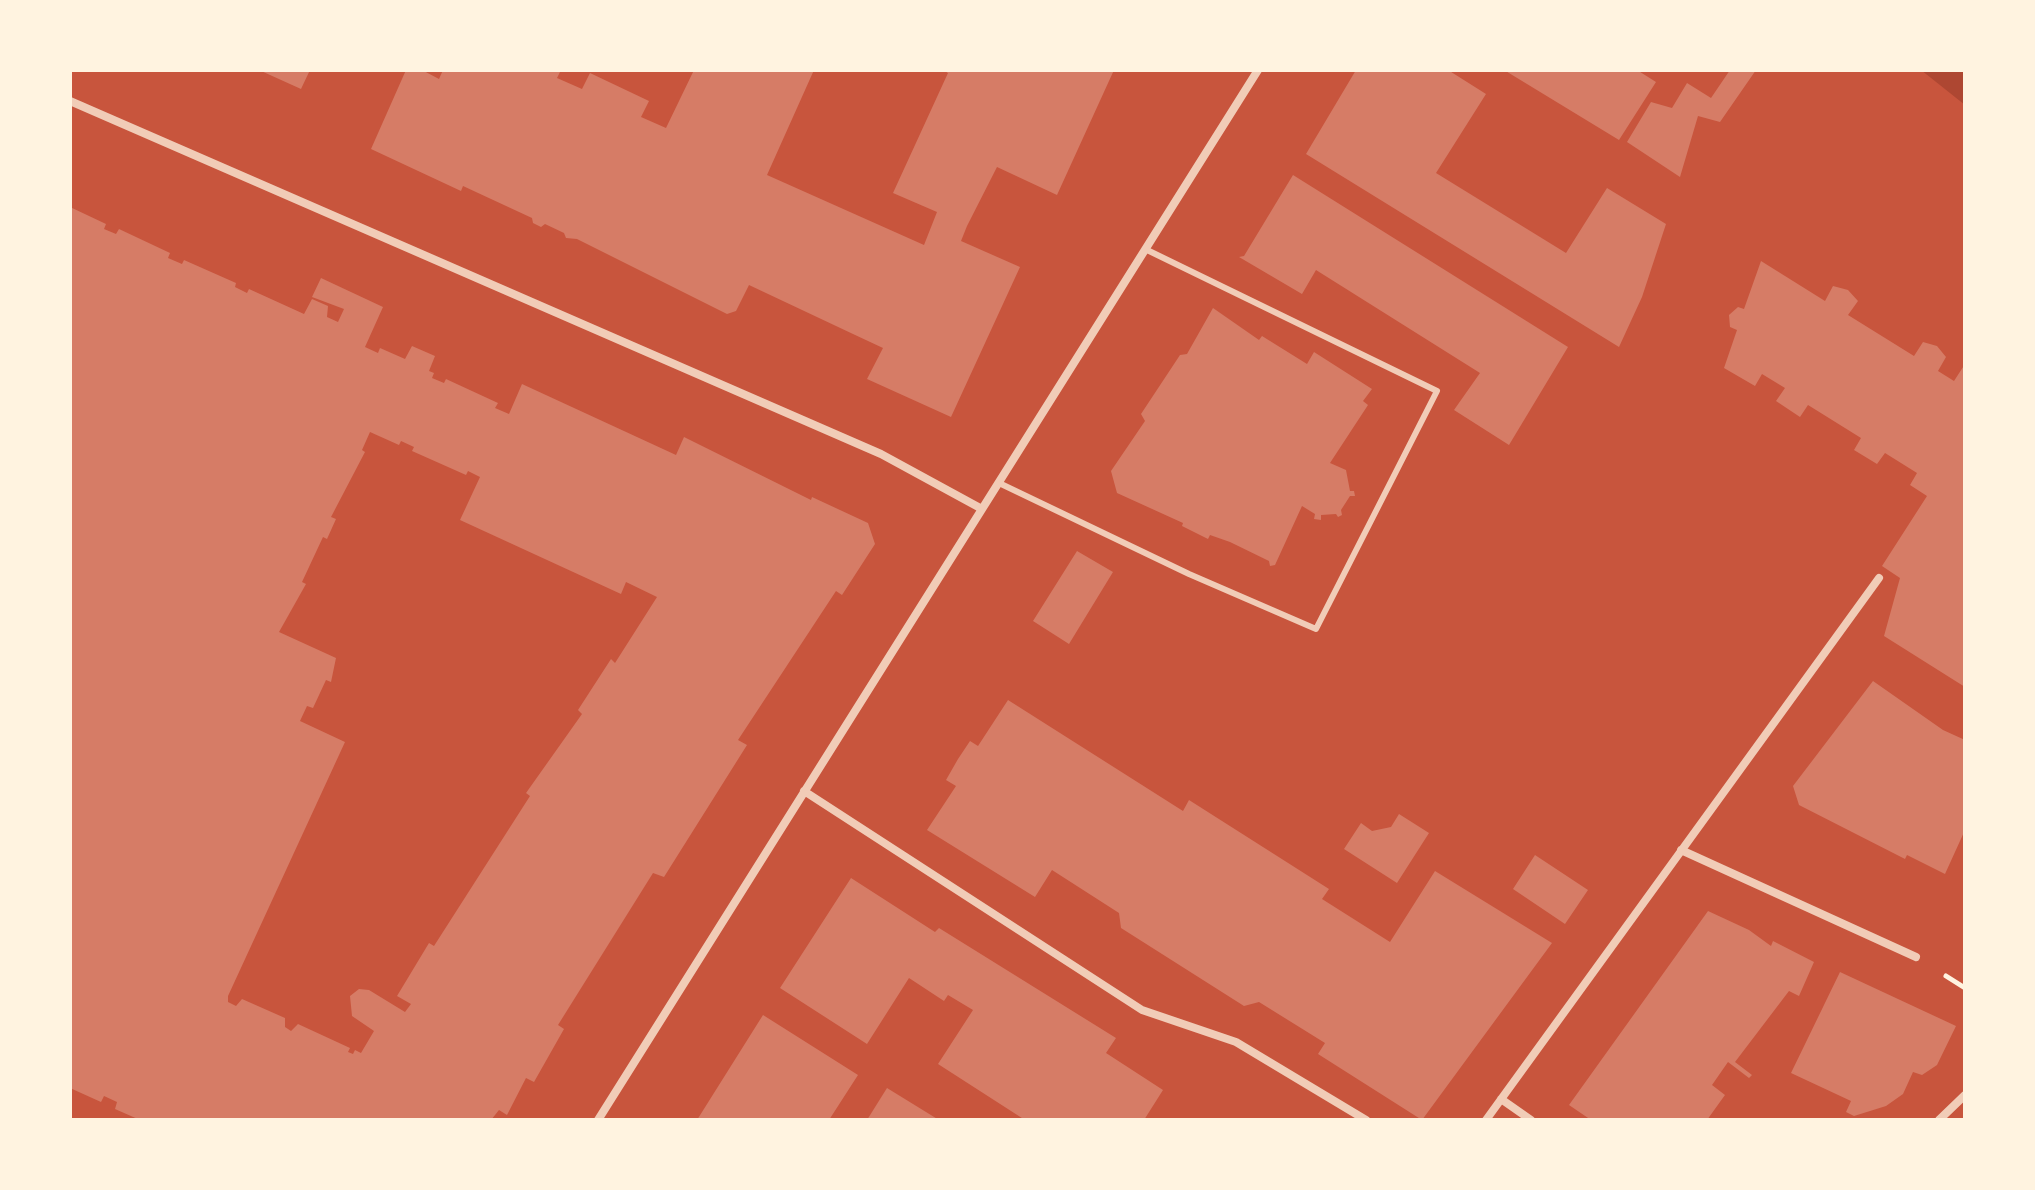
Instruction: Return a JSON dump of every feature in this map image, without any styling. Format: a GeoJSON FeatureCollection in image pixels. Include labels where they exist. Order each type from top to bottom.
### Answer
{"type":"FeatureCollection","features":[{"type":"Feature","properties":{"kind":"street"},"geometry":{"type":"LineString","coordinates":[[598,1120],[1258,70]]}},
{"type":"Feature","properties":{"kind":"street"},"geometry":{"type":"LineString","coordinates":[[70,101],[881,454],[982,509]]}},
{"type":"Feature","properties":{"kind":"street"},"geometry":{"type":"LineString","coordinates":[[1486,1120],[1879,578]]}},
{"type":"Feature","properties":{"kind":"street"},"geometry":{"type":"LineString","coordinates":[[804,791],[1142,1010],[1236,1042],[1366,1120]]}},
{"type":"Feature","properties":{"kind":"street"},"geometry":{"type":"LineString","coordinates":[[1681,850],[1916,957]]}},
{"type":"Feature","properties":{"kind":"street"},"geometry":{"type":"LineString","coordinates":[[1939,1120],[1965,1095]]}},
{"type":"Feature","properties":{"kind":"street"},"geometry":{"type":"LineString","coordinates":[[1501,1099],[1531,1120]]}},
{"type":"Feature","properties":{"kind":"lane"},"geometry":{"type":"LineString","coordinates":[[999,483],[1189,574],[1316,629],[1437,391],[1145,249]]}},
{"type":"Feature","properties":{"kind":"shaded area"},"geometry":{"type":"Polygon","coordinates":[[[1921,70],[1965,70],[1965,105],[1921,70]]]}},
{"type":"Feature","properties":{"kind":"building"},"geometry":{"type":"Polygon","coordinates":[[[259,70],[310,70],[301,89],[259,70]]]}},
{"type":"Feature","properties":{"kind":"building"},"geometry":{"type":"Polygon","coordinates":[[[406,70],[422,70],[439,79],[443,70],[561,70],[557,78],[582,89],[590,73],[649,101],[641,117],[666,128],[694,70],[814,70],[767,175],[924,245],[937,212],[893,193],[948,73],[943,70],[1114,70],[1057,195],[997,167],[967,226],[961,241],[1020,267],[951,417],[867,379],[883,348],[749,285],[736,311],[727,314],[577,239],[566,238],[564,233],[545,224],[541,227],[533,223],[532,218],[463,186],[461,191],[371,149],[406,70]]]}},
{"type":"Feature","properties":{"kind":"building"},"geometry":{"type":"Polygon","coordinates":[[[1356,70],[1448,70],[1486,94],[1436,173],[1566,253],[1607,188],[1666,224],[1642,297],[1619,347],[1306,154],[1356,70]]]}},
{"type":"Feature","properties":{"kind":"building"},"geometry":{"type":"Polygon","coordinates":[[[1504,70],[1637,70],[1656,82],[1619,140],[1504,70]]]}},
{"type":"Feature","properties":{"kind":"building"},"geometry":{"type":"Polygon","coordinates":[[[1730,70],[1756,70],[1720,122],[1698,116],[1680,177],[1627,142],[1651,102],[1672,108],[1687,83],[1711,98],[1730,70]]]}},
{"type":"Feature","properties":{"kind":"building"},"geometry":{"type":"Polygon","coordinates":[[[1293,175],[1568,347],[1509,445],[1454,410],[1480,373],[1316,270],[1302,294],[1239,257],[1244,256],[1293,175]]]}},
{"type":"Feature","properties":{"kind":"building"},"geometry":{"type":"Polygon","coordinates":[[[70,207],[106,224],[104,229],[116,234],[119,229],[170,253],[168,258],[182,264],[184,260],[236,283],[235,287],[247,293],[249,289],[304,314],[312,299],[328,306],[327,317],[338,322],[344,309],[312,297],[321,278],[383,307],[365,347],[378,353],[380,348],[405,359],[412,346],[435,356],[429,371],[434,373],[432,378],[444,383],[446,379],[498,403],[495,408],[509,414],[522,384],[676,455],[684,437],[811,500],[812,497],[868,523],[875,544],[842,595],[836,591],[738,740],[747,745],[664,877],[653,873],[558,1025],[564,1029],[534,1082],[526,1078],[507,1115],[499,1110],[491,1120],[140,1120],[115,1109],[117,1102],[104,1096],[101,1102],[70,1088],[70,207]],[[370,432],[362,450],[365,452],[331,517],[336,519],[327,539],[323,537],[302,582],[306,584],[279,632],[336,658],[331,682],[326,680],[313,708],[307,706],[300,721],[345,742],[228,996],[228,1002],[236,1006],[242,999],[285,1018],[285,1027],[291,1031],[298,1024],[350,1048],[348,1052],[353,1054],[355,1050],[361,1053],[374,1031],[352,1016],[350,996],[359,989],[369,990],[405,1012],[411,1004],[397,996],[429,943],[434,946],[530,796],[526,793],[582,714],[578,710],[611,659],[615,663],[657,597],[626,582],[621,594],[460,520],[480,477],[468,471],[466,475],[412,451],[414,447],[401,441],[399,445],[370,432]]]}},
{"type":"Feature","properties":{"kind":"building"},"geometry":{"type":"Polygon","coordinates":[[[1761,261],[1825,301],[1833,286],[1848,290],[1858,301],[1848,315],[1914,356],[1923,342],[1937,346],[1946,357],[1938,371],[1954,381],[1965,364],[1965,687],[1884,636],[1900,578],[1882,566],[1927,496],[1910,485],[1917,473],[1885,453],[1877,464],[1854,450],[1861,438],[1808,405],[1800,417],[1776,401],[1785,388],[1762,374],[1755,386],[1724,368],[1737,330],[1730,327],[1729,315],[1738,307],[1744,309],[1761,261]]]}},
{"type":"Feature","properties":{"kind":"building"},"geometry":{"type":"Polygon","coordinates":[[[1213,308],[1259,340],[1262,336],[1307,364],[1314,352],[1372,389],[1363,401],[1368,405],[1330,463],[1346,470],[1350,491],[1354,491],[1355,496],[1350,496],[1341,510],[1342,515],[1338,517],[1336,514],[1321,515],[1321,520],[1314,519],[1315,514],[1302,506],[1275,565],[1270,566],[1269,561],[1230,542],[1210,535],[1208,539],[1182,526],[1183,523],[1117,493],[1111,471],[1145,421],[1141,414],[1180,355],[1187,354],[1213,308]]]}},
{"type":"Feature","properties":{"kind":"building"},"geometry":{"type":"Polygon","coordinates":[[[1077,551],[1113,572],[1069,644],[1033,621],[1077,551]]]}},
{"type":"Feature","properties":{"kind":"building"},"geometry":{"type":"Polygon","coordinates":[[[1873,681],[1943,730],[1965,740],[1965,830],[1945,874],[1907,855],[1905,859],[1799,805],[1793,786],[1873,681]]]}},
{"type":"Feature","properties":{"kind":"building"},"geometry":{"type":"Polygon","coordinates":[[[1008,700],[1183,811],[1189,800],[1329,889],[1322,899],[1390,942],[1435,871],[1552,943],[1422,1120],[1318,1054],[1325,1043],[1259,1002],[1244,1006],[1121,928],[1119,913],[1052,870],[1035,897],[927,830],[956,786],[946,780],[958,759],[970,741],[978,746],[1008,700]]]}},
{"type":"Feature","properties":{"kind":"building"},"geometry":{"type":"Polygon","coordinates":[[[1399,814],[1429,833],[1397,883],[1344,849],[1361,823],[1372,831],[1391,827],[1399,814]]]}},
{"type":"Feature","properties":{"kind":"building"},"geometry":{"type":"Polygon","coordinates":[[[1535,855],[1588,890],[1565,924],[1513,889],[1535,855]]]}},
{"type":"Feature","properties":{"kind":"building"},"geometry":{"type":"Polygon","coordinates":[[[851,878],[935,932],[939,928],[1116,1038],[1106,1053],[1163,1090],[1144,1120],[1025,1120],[938,1064],[973,1010],[948,995],[944,1001],[909,978],[867,1044],[780,988],[851,878]]]}},
{"type":"Feature","properties":{"kind":"building"},"geometry":{"type":"Polygon","coordinates":[[[1708,911],[1749,930],[1771,946],[1773,941],[1814,962],[1799,996],[1789,991],[1735,1062],[1752,1075],[1749,1078],[1728,1062],[1712,1085],[1725,1095],[1707,1120],[1591,1120],[1569,1105],[1708,911]]]}},
{"type":"Feature","properties":{"kind":"building"},"geometry":{"type":"Polygon","coordinates":[[[1840,972],[1956,1026],[1937,1065],[1922,1075],[1913,1072],[1903,1094],[1886,1106],[1854,1116],[1846,1112],[1851,1101],[1791,1073],[1840,972]]]}},
{"type":"Feature","properties":{"kind":"building"},"geometry":{"type":"Polygon","coordinates":[[[763,1015],[858,1075],[829,1120],[697,1120],[763,1015]]]}},
{"type":"Feature","properties":{"kind":"building"},"geometry":{"type":"Polygon","coordinates":[[[887,1088],[939,1120],[867,1120],[887,1088]]]}}]}
